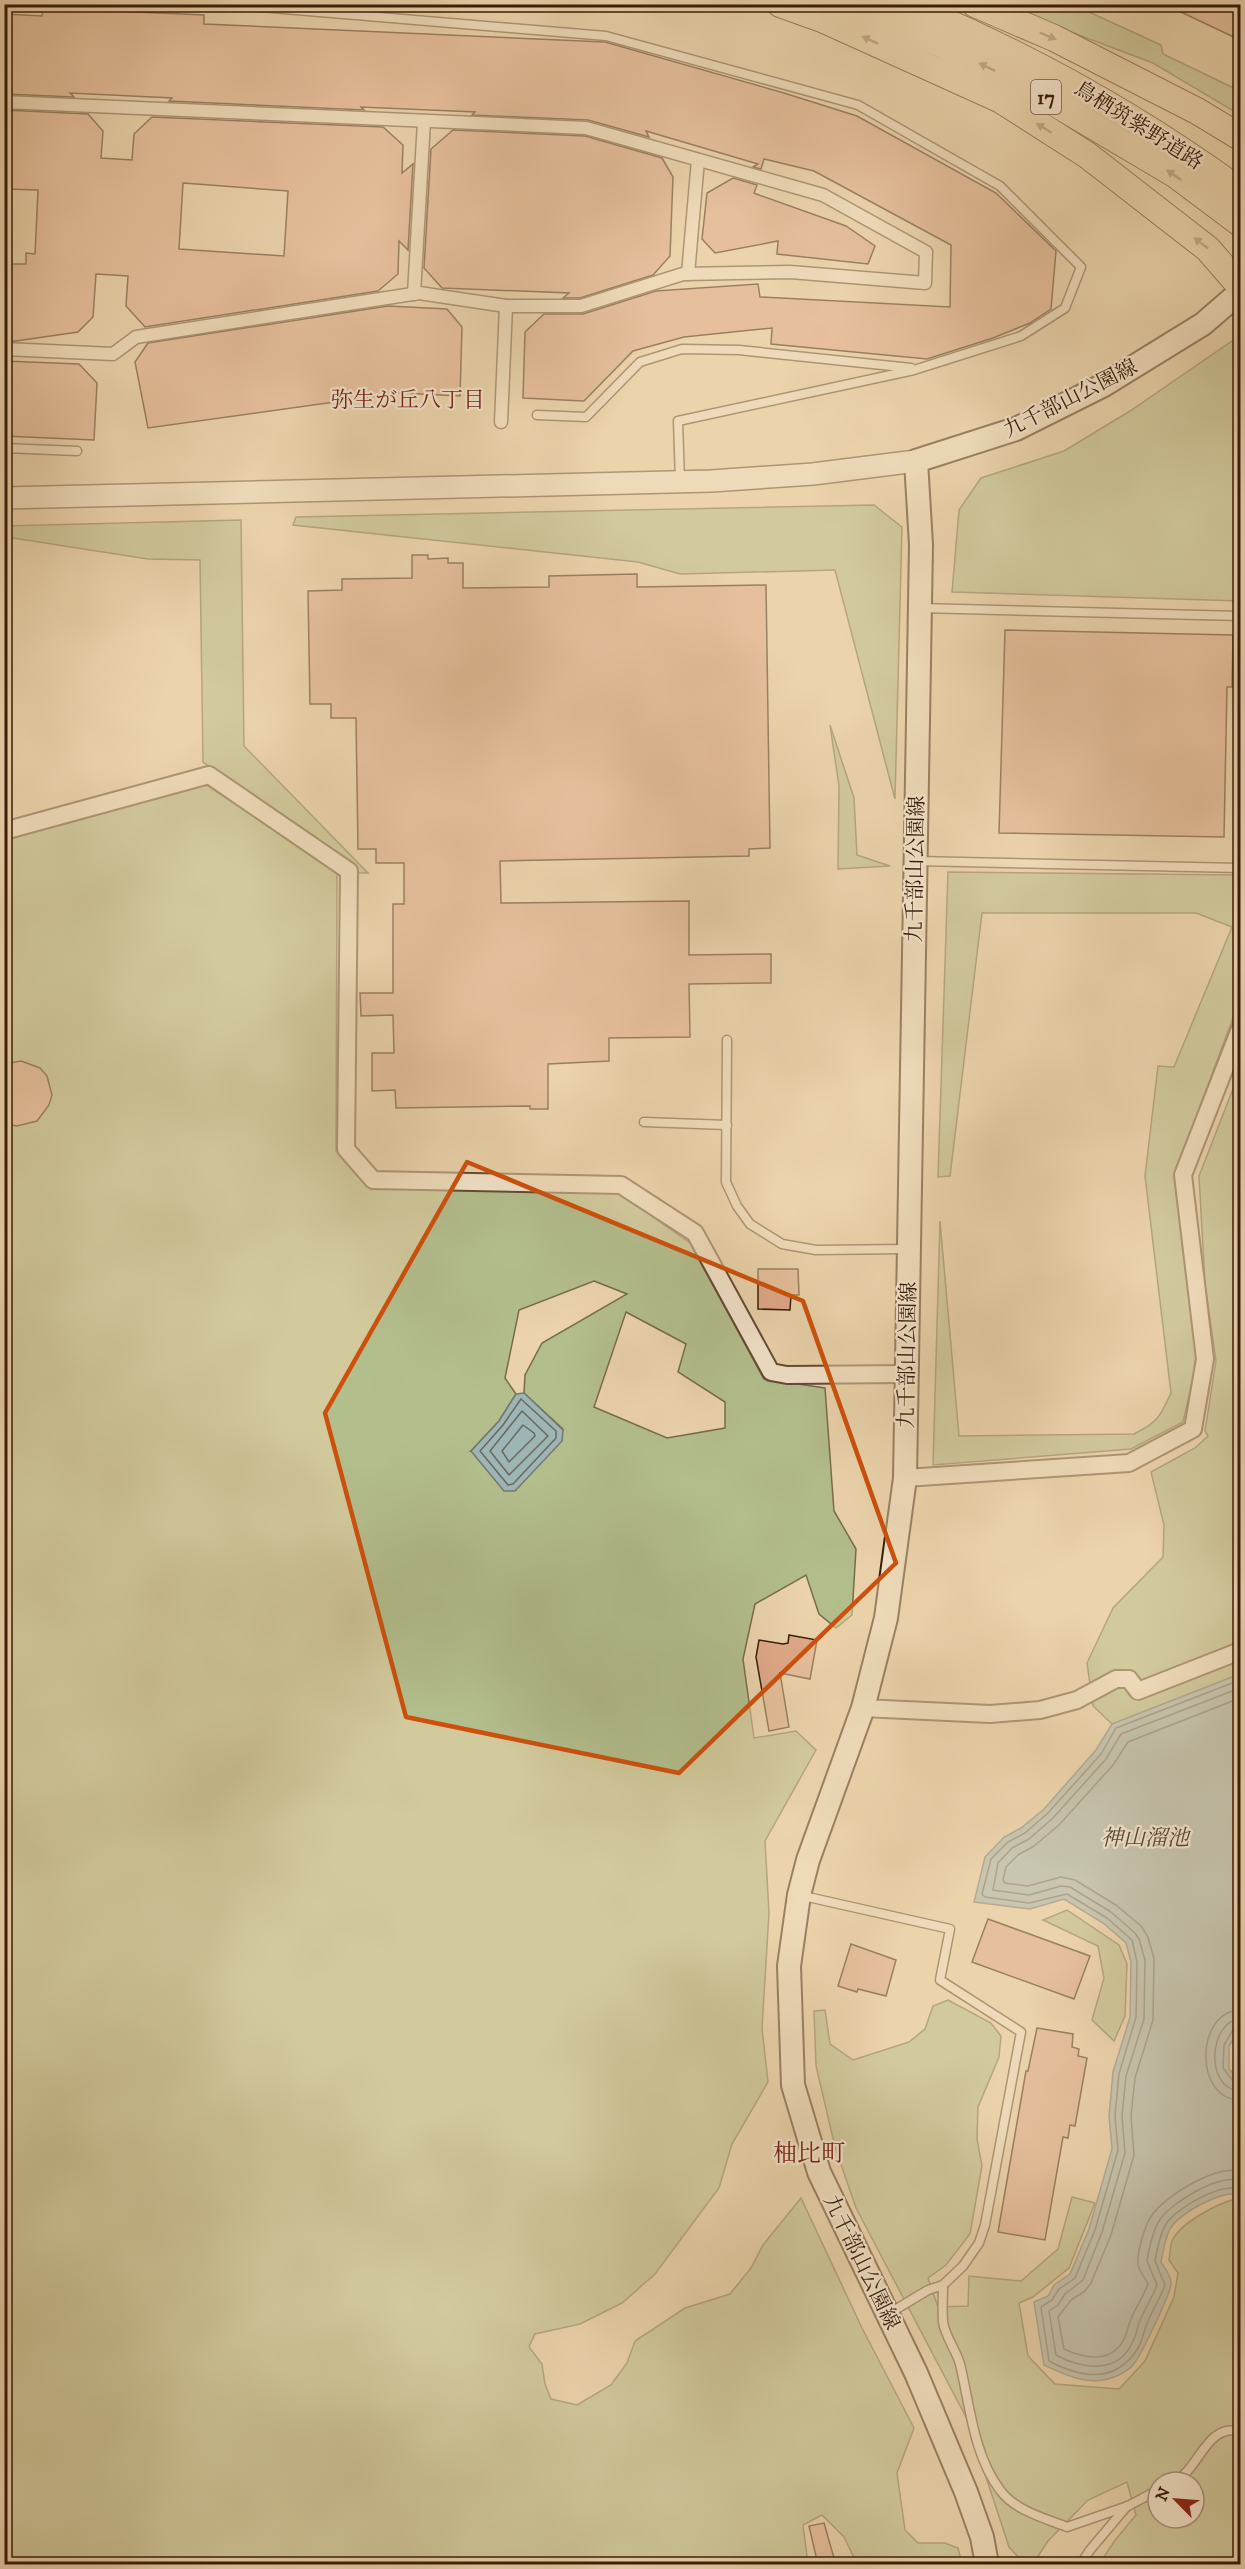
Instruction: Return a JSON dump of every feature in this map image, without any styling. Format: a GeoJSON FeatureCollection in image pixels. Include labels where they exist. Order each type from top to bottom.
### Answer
{"type":"FeatureCollection","features":[{"type":"Feature","properties":{"kind":"main road"},"geometry":{"type":"LineString","coordinates":[[780,4],[822,19],[1000,100],[1087,155],[1208,249],[1240,286]]}},
{"type":"Feature","properties":{"kind":"main road","name":"17"},"geometry":{"type":"LineString","coordinates":[[837,4],[940,44],[1026,86],[1176,175],[1240,222]]}},
{"type":"Feature","properties":{"kind":"main road","name":"鳥栖筑紫野道路"},"geometry":{"type":"LineString","coordinates":[[905,4],[1039,64],[1193,157],[1240,191]]}},
{"type":"Feature","properties":{"kind":"main road"},"geometry":{"type":"LineString","coordinates":[[975,4],[1054,38],[1197,111],[1240,137]]}},
{"type":"Feature","properties":{"kind":"main road","name":"九千部山公園線"},"geometry":{"type":"LineString","coordinates":[[987,2565],[982,2537],[966,2492],[916,2373],[819,2172],[793,2085],[789,1966],[799,1895],[808,1860],[863,1708],[886,1618],[905,1478],[921,545],[916,461],[1016,429],[1104,385],[1203,324],[1240,292]]}},
{"type":"Feature","properties":{"kind":"street"},"geometry":{"type":"LineString","coordinates":[[4,102],[586,128],[823,195],[926,252],[925,283],[790,272],[688,274],[581,306],[506,306],[414,294],[136,337],[112,354],[4,349]]}},
{"type":"Feature","properties":{"kind":"street"},"geometry":{"type":"LineString","coordinates":[[414,294],[424,121]]}},
{"type":"Feature","properties":{"kind":"street"},"geometry":{"type":"LineString","coordinates":[[688,274],[698,160]]}},
{"type":"Feature","properties":{"kind":"street"},"geometry":{"type":"LineString","coordinates":[[501,422],[506,306]]}},
{"type":"Feature","properties":{"kind":"street"},"geometry":{"type":"LineString","coordinates":[[4,498],[680,481],[813,474],[916,461]]}},
{"type":"Feature","properties":{"kind":"street"},"geometry":{"type":"LineString","coordinates":[[4,831],[209,775],[349,871],[346,1149],[373,1180],[621,1185],[695,1233],[771,1372],[787,1375],[906,1374]]}},
{"type":"Feature","properties":{"kind":"street"},"geometry":{"type":"LineString","coordinates":[[905,1478],[1130,1463],[1193,1429],[1205,1359],[1183,1175],[1240,1029]]}},
{"type":"Feature","properties":{"kind":"street"},"geometry":{"type":"LineString","coordinates":[[863,1708],[990,1714],[1040,1710],[1077,1700],[1116,1679],[1129,1679],[1138,1691],[1240,1651]]}},
{"type":"Feature","properties":{"kind":"lane"},"geometry":{"type":"LineString","coordinates":[[224,4],[606,36],[858,105],[1000,186],[1081,267],[1065,308],[1021,336],[917,369],[678,421],[680,481]]}},
{"type":"Feature","properties":{"kind":"lane"},"geometry":{"type":"LineString","coordinates":[[537,415],[586,417],[640,362],[682,349],[739,350],[917,369]]}},
{"type":"Feature","properties":{"kind":"lane"},"geometry":{"type":"LineString","coordinates":[[4,448],[77,451]]}},
{"type":"Feature","properties":{"kind":"lane"},"geometry":{"type":"LineString","coordinates":[[920,608],[1240,616]]}},
{"type":"Feature","properties":{"kind":"lane"},"geometry":{"type":"LineString","coordinates":[[916,861],[1240,868]]}},
{"type":"Feature","properties":{"kind":"lane"},"geometry":{"type":"LineString","coordinates":[[727,1040],[726,1182],[737,1206],[750,1224],[782,1244],[816,1250],[908,1249]]}},
{"type":"Feature","properties":{"kind":"lane"},"geometry":{"type":"LineString","coordinates":[[644,1122],[727,1125]]}},
{"type":"Feature","properties":{"kind":"lane"},"geometry":{"type":"LineString","coordinates":[[799,1895],[950,1929],[940,1980],[1020,2032],[985,2225],[979,2243],[963,2266],[943,2285],[928,2290],[888,2314]]}},
{"type":"Feature","properties":{"kind":"lane"},"geometry":{"type":"LineString","coordinates":[[943,2285],[943,2324],[959,2362],[972,2428],[999,2489],[1009,2500],[1066,2527],[1146,2496]]}},
{"type":"Feature","properties":{"kind":"lane"},"geometry":{"type":"LineString","coordinates":[[1188,2470],[1204,2447],[1218,2434],[1230,2429],[1240,2431]]}},
{"type":"Feature","properties":{"kind":"lane"},"geometry":{"type":"LineString","coordinates":[[1081,2565],[1090,2550],[1129,2504]]}},
{"type":"Feature","properties":{"kind":"highlighted area"},"geometry":{"type":"Polygon","coordinates":[[[467,1162],[803,1301],[896,1563],[679,1773],[406,1717],[325,1413],[467,1162]]]}},
{"type":"Feature","properties":{"kind":"green space"},"geometry":{"type":"Polygon","coordinates":[[[999,5],[1074,5],[1161,45],[1163,54],[1240,91],[1240,115],[1153,63],[999,5]]]}},
{"type":"Feature","properties":{"kind":"green space"},"geometry":{"type":"Polygon","coordinates":[[[1232,341],[1240,342],[1240,601],[952,592],[959,510],[981,478],[1064,451],[1130,411],[1232,341]]]}},
{"type":"Feature","properties":{"kind":"green space"},"geometry":{"type":"Polygon","coordinates":[[[874,505],[902,527],[895,799],[835,570],[680,574],[638,562],[293,525],[296,517],[874,505]]]}},
{"type":"Feature","properties":{"kind":"green space"},"geometry":{"type":"Polygon","coordinates":[[[241,520],[244,746],[368,873],[358,873],[203,762],[200,560],[148,559],[13,538],[5,542],[4,526],[241,520]]]}},
{"type":"Feature","properties":{"kind":"green space"},"geometry":{"type":"Polygon","coordinates":[[[830,725],[854,798],[857,855],[890,866],[838,869],[839,786],[830,725]]]}},
{"type":"Feature","properties":{"kind":"green space"},"geometry":{"type":"Polygon","coordinates":[[[205,784],[337,872],[336,1151],[368,1187],[616,1191],[690,1243],[764,1379],[825,1388],[834,1511],[856,1549],[852,1615],[836,1628],[819,1614],[806,1575],[755,1604],[743,1659],[754,1738],[796,1731],[816,1750],[765,1841],[769,1913],[762,2028],[768,2082],[732,2144],[719,2188],[655,2274],[622,2303],[580,2324],[535,2334],[529,2347],[542,2364],[545,2384],[551,2399],[577,2405],[611,2385],[627,2363],[635,2341],[685,2308],[730,2294],[751,2268],[763,2245],[801,2198],[862,2328],[914,2428],[897,2473],[905,2530],[918,2543],[945,2543],[958,2548],[962,2564],[857,2564],[844,2537],[822,2515],[803,2525],[808,2564],[5,2564],[5,840],[205,784]],[[594,1281],[519,1310],[505,1378],[516,1394],[499,1421],[471,1451],[563,1429],[524,1393],[525,1375],[542,1343],[627,1294],[594,1281]],[[626,1312],[594,1407],[667,1438],[725,1428],[725,1402],[678,1372],[686,1344],[626,1312]]]}},
{"type":"Feature","properties":{"kind":"green space"},"geometry":{"type":"Polygon","coordinates":[[[948,872],[1240,875],[1240,999],[1174,1176],[1197,1362],[1183,1422],[1131,1449],[933,1465],[940,1221],[959,1436],[1134,1434],[1153,1422],[1161,1413],[1171,1393],[1145,1176],[1158,1066],[1174,1067],[1232,927],[1196,913],[982,913],[950,1176],[938,1177],[948,872]]]}},
{"type":"Feature","properties":{"kind":"green space"},"geometry":{"type":"Polygon","coordinates":[[[1240,1071],[1240,1674],[1112,1724],[1093,1706],[1087,1663],[1113,1608],[1163,1557],[1164,1525],[1151,1472],[1195,1448],[1208,1436],[1205,1431],[1216,1361],[1205,1284],[1199,1176],[1240,1071]]]}},
{"type":"Feature","properties":{"kind":"green space"},"geometry":{"type":"Polygon","coordinates":[[[1067,1910],[1119,1945],[1127,1964],[1125,2016],[1114,2041],[1092,2020],[1104,1978],[1098,1946],[1043,1920],[1067,1910]]]}},
{"type":"Feature","properties":{"kind":"green space"},"geometry":{"type":"Polygon","coordinates":[[[948,2000],[991,2023],[1001,2036],[999,2057],[978,2107],[977,2139],[982,2166],[970,2234],[946,2265],[928,2278],[938,2307],[968,2306],[969,2276],[1021,2281],[1058,2249],[1072,2197],[1095,2203],[1069,2268],[1033,2297],[1019,2303],[1028,2356],[1055,2384],[1119,2389],[1145,2361],[1174,2297],[1178,2273],[1169,2260],[1171,2243],[1183,2227],[1210,2209],[1235,2199],[1240,2202],[1240,2564],[1099,2564],[1136,2515],[1127,2482],[1088,2500],[1048,2541],[1033,2564],[1025,2564],[1009,2547],[967,2419],[856,2208],[835,2147],[816,2066],[814,2011],[825,2010],[830,2044],[853,2060],[909,2042],[925,2029],[933,2006],[948,2000]]]}},
{"type":"Feature","properties":{"kind":"water"},"geometry":{"type":"Polygon","coordinates":[[[524,1393],[563,1430],[562,1441],[515,1491],[504,1491],[471,1451],[499,1421],[516,1394],[524,1393]]]}},
{"type":"Feature","properties":{"kind":"water","name":"神山溜池"},"geometry":{"type":"Polygon","coordinates":[[[1240,1674],[1240,2028],[1229,2046],[1229,2069],[1240,2080],[1240,2195],[1223,2196],[1202,2204],[1182,2216],[1170,2229],[1161,2262],[1170,2276],[1170,2288],[1133,2365],[1122,2374],[1105,2380],[1078,2378],[1044,2365],[1034,2302],[1048,2296],[1054,2285],[1070,2274],[1089,2229],[1112,2149],[1109,2116],[1113,2072],[1130,2017],[1131,1962],[1126,1943],[1103,1923],[1064,1899],[1030,1909],[974,1902],[985,1857],[1004,1837],[1021,1828],[1044,1809],[1096,1750],[1112,1724],[1240,1674]]]}},
{"type":"Feature","properties":{"kind":"building"},"geometry":{"type":"Polygon","coordinates":[[[1164,4],[1240,4],[1240,40],[1164,4]]]}},
{"type":"Feature","properties":{"kind":"building"},"geometry":{"type":"Polygon","coordinates":[[[43,8],[204,15],[204,24],[605,42],[784,93],[857,116],[996,193],[1056,251],[1051,309],[1030,323],[993,338],[927,359],[771,344],[772,328],[684,337],[633,351],[584,401],[523,398],[525,332],[544,314],[583,314],[656,291],[758,284],[760,297],[950,307],[951,245],[814,171],[764,159],[761,169],[753,167],[758,164],[646,131],[649,137],[588,120],[472,115],[475,112],[361,107],[364,110],[169,101],[172,98],[70,93],[74,97],[4,94],[4,14],[42,16],[43,8]]]}},
{"type":"Feature","properties":{"kind":"building"},"geometry":{"type":"Polygon","coordinates":[[[4,110],[88,114],[103,131],[101,158],[132,160],[134,134],[152,117],[383,127],[403,145],[402,173],[413,164],[408,250],[399,241],[398,274],[378,291],[145,327],[126,306],[128,276],[96,274],[93,317],[78,332],[16,341],[4,341],[4,264],[26,264],[26,253],[35,254],[38,190],[4,189],[4,110]],[[183,183],[179,249],[284,256],[288,191],[183,183]]]}},
{"type":"Feature","properties":{"kind":"building"},"geometry":{"type":"Polygon","coordinates":[[[453,130],[585,136],[662,158],[673,177],[670,256],[653,275],[580,298],[563,298],[569,293],[442,288],[424,268],[431,149],[453,130]]]}},
{"type":"Feature","properties":{"kind":"building"},"geometry":{"type":"Polygon","coordinates":[[[733,178],[757,185],[754,193],[846,226],[875,246],[868,264],[777,254],[778,241],[715,253],[702,239],[707,193],[733,178]]]}},
{"type":"Feature","properties":{"kind":"building"},"geometry":{"type":"Polygon","coordinates":[[[388,306],[447,309],[462,327],[460,396],[399,393],[148,428],[135,362],[148,343],[388,306]]]}},
{"type":"Feature","properties":{"kind":"building"},"geometry":{"type":"Polygon","coordinates":[[[4,361],[79,364],[97,383],[94,440],[4,436],[4,361]]]}},
{"type":"Feature","properties":{"kind":"building"},"geometry":{"type":"Polygon","coordinates":[[[412,555],[428,555],[428,559],[448,558],[448,563],[463,563],[463,588],[549,587],[549,576],[637,574],[637,587],[766,585],[770,848],[749,849],[749,856],[500,861],[501,903],[689,901],[689,955],[771,954],[771,983],[689,984],[690,1037],[609,1038],[609,1061],[548,1064],[548,1109],[530,1109],[530,1106],[396,1108],[395,1090],[372,1091],[372,1053],[394,1053],[393,1015],[361,1016],[360,993],[393,993],[393,904],[404,904],[404,863],[376,863],[376,849],[358,849],[356,718],[331,718],[331,704],[310,704],[308,591],[342,590],[342,579],[412,578],[412,555]]]}},
{"type":"Feature","properties":{"kind":"building"},"geometry":{"type":"Polygon","coordinates":[[[1005,630],[1233,635],[1232,687],[1227,687],[1224,837],[999,833],[1005,630]]]}},
{"type":"Feature","properties":{"kind":"building"},"geometry":{"type":"Polygon","coordinates":[[[21,1061],[40,1068],[47,1076],[52,1095],[49,1105],[37,1121],[17,1126],[4,1124],[4,1064],[21,1061]]]}},
{"type":"Feature","properties":{"kind":"building"},"geometry":{"type":"Polygon","coordinates":[[[758,1269],[798,1269],[799,1295],[791,1295],[790,1310],[758,1309],[758,1269]]]}},
{"type":"Feature","properties":{"kind":"building"},"geometry":{"type":"Polygon","coordinates":[[[789,1635],[817,1640],[810,1679],[780,1673],[789,1727],[769,1731],[756,1657],[759,1640],[783,1644],[788,1643],[789,1635]]]}},
{"type":"Feature","properties":{"kind":"building"},"geometry":{"type":"Polygon","coordinates":[[[988,1919],[1090,1956],[1074,1999],[972,1962],[988,1919]]]}},
{"type":"Feature","properties":{"kind":"building"},"geometry":{"type":"Polygon","coordinates":[[[851,1944],[896,1960],[886,1996],[858,1989],[857,1992],[838,1986],[851,1944]]]}},
{"type":"Feature","properties":{"kind":"building"},"geometry":{"type":"Polygon","coordinates":[[[1037,2028],[1073,2034],[1072,2047],[1079,2049],[1078,2056],[1087,2058],[1075,2126],[1070,2125],[1068,2138],[1063,2137],[1045,2240],[998,2232],[1026,2071],[1028,2071],[1037,2028]]]}},
{"type":"Feature","properties":{"kind":"building"},"geometry":{"type":"Polygon","coordinates":[[[824,2523],[836,2565],[820,2565],[816,2556],[809,2526],[824,2523]]]}},
{"type":"Feature","properties":{"kind":"district","name":"弥生が丘八丁目"},"geometry":{"type":"Point","coordinates":[408,399]}},
{"type":"Feature","properties":{"kind":"district","name":"柚比町"},"geometry":{"type":"Point","coordinates":[809,2153]}}]}
